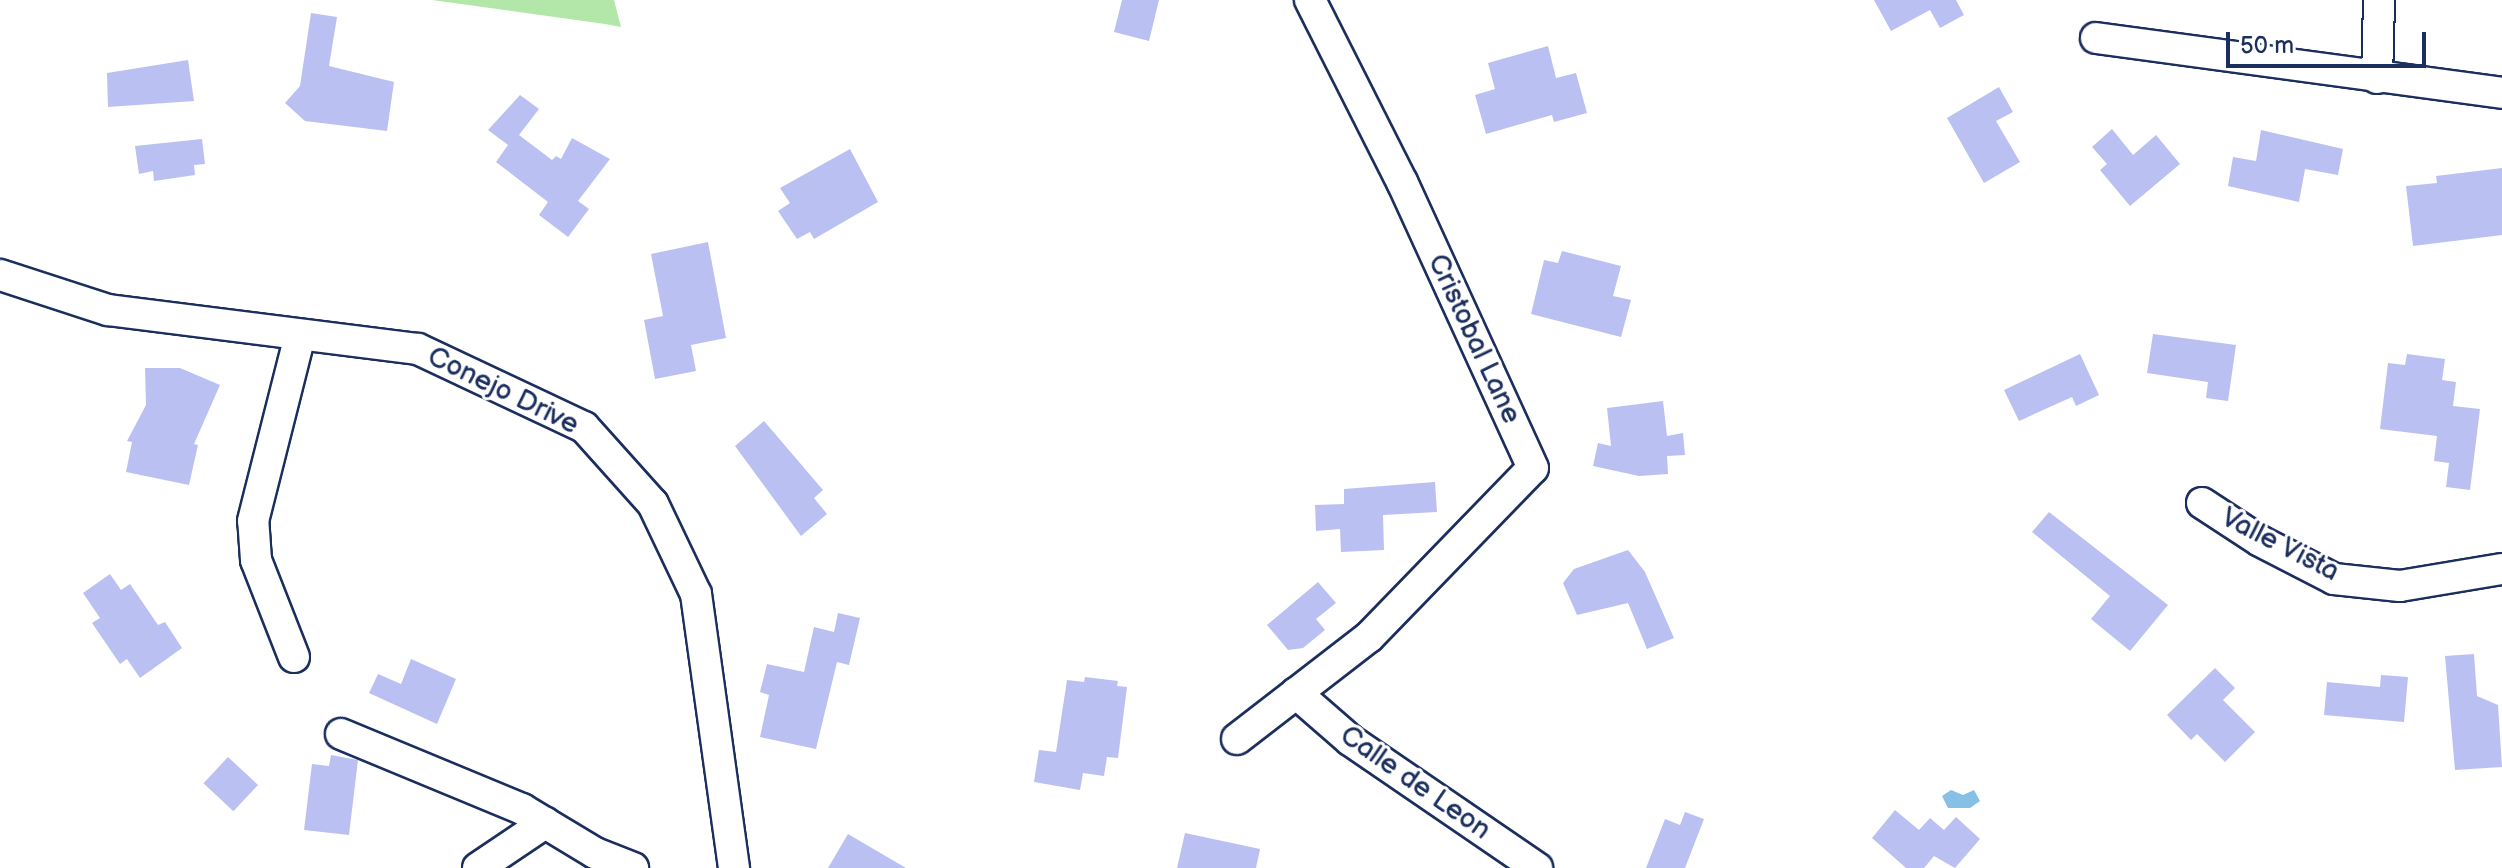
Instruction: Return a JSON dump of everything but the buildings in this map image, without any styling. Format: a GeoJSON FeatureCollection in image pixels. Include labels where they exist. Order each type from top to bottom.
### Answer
{"type":"FeatureCollection","features":[{"type":"Feature","properties":{"kind":"street","name":"Cristobal Lane"},"geometry":{"type":"LineString","coordinates":[[1296,693],[1369,637],[1533,468],[1402,182],[1310,0]]}},
{"type":"Feature","properties":{"kind":"street"},"geometry":{"type":"LineString","coordinates":[[2377,78],[2379,0]]}},
{"type":"Feature","properties":{"kind":"street"},"geometry":{"type":"LineString","coordinates":[[2096,38],[2502,93]]}},
{"type":"Feature","properties":{"kind":"street","name":"Conejo Drive"},"geometry":{"type":"LineString","coordinates":[[0,275],[108,310],[418,349],[584,427],[653,504],[696,594],[734,868]]}},
{"type":"Feature","properties":{"kind":"street"},"geometry":{"type":"LineString","coordinates":[[294,657],[256,560],[253,521],[300,335]]}},
{"type":"Feature","properties":{"kind":"street","name":"Valle Vista"},"geometry":{"type":"LineString","coordinates":[[2202,503],[2260,541],[2334,579],[2400,586],[2502,569]]}},
{"type":"Feature","properties":{"kind":"street"},"geometry":{"type":"LineString","coordinates":[[1237,739],[1296,693]]}},
{"type":"Feature","properties":{"kind":"street","name":"Calle de Leon"},"geometry":{"type":"LineString","coordinates":[[1296,693],[1350,740],[1537,868]]}},
{"type":"Feature","properties":{"kind":"street"},"geometry":{"type":"LineString","coordinates":[[341,734],[545,823],[633,868]]}},
{"type":"Feature","properties":{"kind":"street"},"geometry":{"type":"LineString","coordinates":[[478,868],[545,823]]}},
{"type":"Feature","properties":{"kind":"green space"},"geometry":{"type":"Polygon","coordinates":[[[432,0],[614,0],[621,27],[605,24],[432,0]]]}},
{"type":"Feature","properties":{"kind":"water"},"geometry":{"type":"Polygon","coordinates":[[[1951,790],[1963,795],[1974,790],[1980,801],[1970,808],[1948,808],[1942,796],[1951,790]]]}}]}
